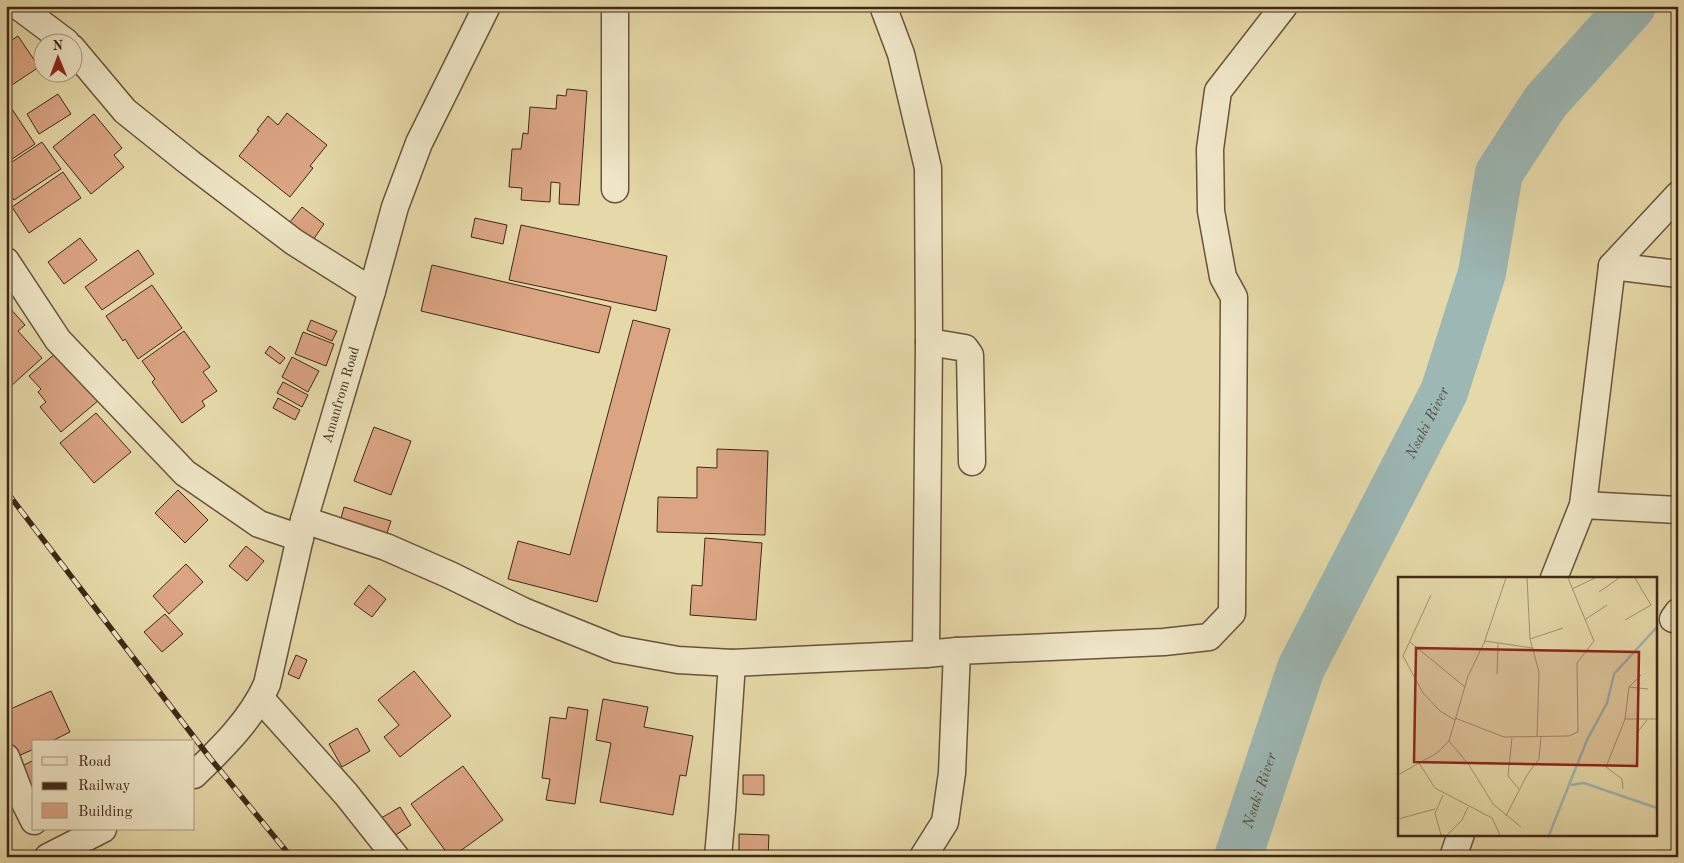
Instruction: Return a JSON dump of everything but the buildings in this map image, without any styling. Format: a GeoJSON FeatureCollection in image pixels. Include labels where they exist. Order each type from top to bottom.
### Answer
{"type":"FeatureCollection","features":[{"type":"Feature","properties":{"kind":"street"},"geometry":{"type":"LineString","coordinates":[[18,6],[53,32]]}},
{"type":"Feature","properties":{"kind":"street","name":"Amanfrom Road"},"geometry":{"type":"LineString","coordinates":[[195,774],[241,725],[261,699],[267,684],[302,529],[395,207],[419,143],[487,6]]}},
{"type":"Feature","properties":{"kind":"street"},"geometry":{"type":"LineString","coordinates":[[615,6],[616,189]]}},
{"type":"Feature","properties":{"kind":"street"},"geometry":{"type":"LineString","coordinates":[[883,6],[901,54],[928,168],[929,342],[926,654]]}},
{"type":"Feature","properties":{"kind":"street"},"geometry":{"type":"LineString","coordinates":[[6,260],[58,340],[185,473],[260,524],[302,529],[386,547],[450,575],[523,611],[617,649],[678,660],[732,663],[1164,642],[1209,637],[1232,613],[1234,297],[1223,278],[1211,211],[1210,149],[1218,91],[1284,6]]}},
{"type":"Feature","properties":{"kind":"street"},"geometry":{"type":"LineString","coordinates":[[82,60],[124,111],[294,242],[372,291]]}},
{"type":"Feature","properties":{"kind":"street"},"geometry":{"type":"LineString","coordinates":[[1554,577],[1583,505],[1612,266],[1678,195]]}},
{"type":"Feature","properties":{"kind":"street"},"geometry":{"type":"LineString","coordinates":[[1612,266],[1678,274]]}},
{"type":"Feature","properties":{"kind":"street"},"geometry":{"type":"LineString","coordinates":[[929,342],[965,348],[970,355],[972,462]]}},
{"type":"Feature","properties":{"kind":"street"},"geometry":{"type":"LineString","coordinates":[[1583,505],[1678,510]]}},
{"type":"Feature","properties":{"kind":"street"},"geometry":{"type":"LineString","coordinates":[[923,857],[945,822],[952,773],[957,651]]}},
{"type":"Feature","properties":{"kind":"street"},"geometry":{"type":"LineString","coordinates":[[718,857],[732,663]]}},
{"type":"Feature","properties":{"kind":"street"},"geometry":{"type":"LineString","coordinates":[[261,699],[346,794],[396,857]]}},
{"type":"Feature","properties":{"kind":"street"},"geometry":{"type":"LineString","coordinates":[[6,757],[19,791],[32,817]]}},
{"type":"Feature","properties":{"kind":"street"},"geometry":{"type":"LineString","coordinates":[[38,830],[49,856],[101,830]]}},
{"type":"Feature","properties":{"kind":"street"},"geometry":{"type":"LineString","coordinates":[[1453,857],[1460,836]]}},
{"type":"Feature","properties":{"kind":"waterway","name":"Nsaki River"},"geometry":{"type":"LineString","coordinates":[[1238,857],[1301,668],[1444,392],[1482,273],[1499,173],[1546,101],[1632,6]]}},
{"type":"Feature","properties":{"kind":"railway"},"geometry":{"type":"LineString","coordinates":[[6,491],[210,758],[291,857]]}}]}
